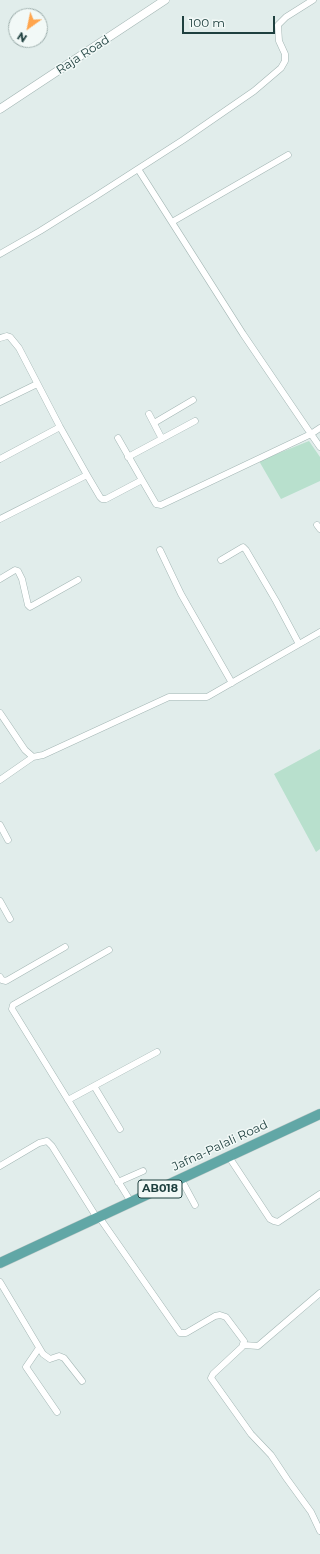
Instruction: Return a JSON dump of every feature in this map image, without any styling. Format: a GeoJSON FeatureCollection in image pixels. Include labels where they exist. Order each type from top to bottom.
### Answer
{"type":"FeatureCollection","features":[{"type":"Feature","properties":{"kind":"main road","name":"Jafna-Palali Road"},"geometry":{"type":"LineString","coordinates":[[0,1263],[320,1114]]}},
{"type":"Feature","properties":{"kind":"street","name":"Raja Road"},"geometry":{"type":"LineString","coordinates":[[0,109],[165,0]]}},
{"type":"Feature","properties":{"kind":"street"},"geometry":{"type":"LineString","coordinates":[[0,254],[40,231],[138,169],[254,91],[281,68],[285,62],[285,54],[279,41],[278,25],[286,17],[312,0]]}},
{"type":"Feature","properties":{"kind":"street"},"geometry":{"type":"LineString","coordinates":[[172,222],[288,155]]}},
{"type":"Feature","properties":{"kind":"street"},"geometry":{"type":"LineString","coordinates":[[138,169],[243,334],[320,447]]}},
{"type":"Feature","properties":{"kind":"street"},"geometry":{"type":"LineString","coordinates":[[1,337],[7,336],[13,340],[100,497],[102,499],[106,499],[142,480]]}},
{"type":"Feature","properties":{"kind":"street"},"geometry":{"type":"LineString","coordinates":[[0,402],[37,384]]}},
{"type":"Feature","properties":{"kind":"street"},"geometry":{"type":"LineString","coordinates":[[154,423],[193,400]]}},
{"type":"Feature","properties":{"kind":"street"},"geometry":{"type":"LineString","coordinates":[[149,414],[162,439]]}},
{"type":"Feature","properties":{"kind":"street"},"geometry":{"type":"LineString","coordinates":[[128,457],[195,421]]}},
{"type":"Feature","properties":{"kind":"street"},"geometry":{"type":"LineString","coordinates":[[0,459],[60,427]]}},
{"type":"Feature","properties":{"kind":"street"},"geometry":{"type":"LineString","coordinates":[[118,438],[156,504],[161,505],[311,434],[320,428]]}},
{"type":"Feature","properties":{"kind":"street"},"geometry":{"type":"LineString","coordinates":[[0,519],[87,475]]}},
{"type":"Feature","properties":{"kind":"street"},"geometry":{"type":"LineString","coordinates":[[221,560],[243,548],[246,550],[299,644]]}},
{"type":"Feature","properties":{"kind":"street"},"geometry":{"type":"LineString","coordinates":[[160,550],[181,594],[232,683]]}},
{"type":"Feature","properties":{"kind":"street"},"geometry":{"type":"LineString","coordinates":[[0,579],[15,570],[18,571],[22,579],[28,605],[30,607],[78,580]]}},
{"type":"Feature","properties":{"kind":"street"},"geometry":{"type":"LineString","coordinates":[[0,780],[34,757],[43,755],[169,697],[207,697],[320,632]]}},
{"type":"Feature","properties":{"kind":"street"},"geometry":{"type":"LineString","coordinates":[[0,712],[25,750],[34,757]]}},
{"type":"Feature","properties":{"kind":"street"},"geometry":{"type":"LineString","coordinates":[[0,825],[8,840]]}},
{"type":"Feature","properties":{"kind":"street"},"geometry":{"type":"LineString","coordinates":[[0,901],[10,919]]}},
{"type":"Feature","properties":{"kind":"street"},"geometry":{"type":"LineString","coordinates":[[0,977],[2,980],[6,981],[65,948]]}},
{"type":"Feature","properties":{"kind":"street"},"geometry":{"type":"LineString","coordinates":[[109,950],[13,1005],[12,1009],[131,1202]]}},
{"type":"Feature","properties":{"kind":"street"},"geometry":{"type":"LineString","coordinates":[[68,1100],[157,1052]]}},
{"type":"Feature","properties":{"kind":"street"},"geometry":{"type":"LineString","coordinates":[[94,1086],[120,1129]]}},
{"type":"Feature","properties":{"kind":"street"},"geometry":{"type":"LineString","coordinates":[[0,1166],[39,1143],[47,1141],[52,1146],[98,1217],[180,1333],[186,1333],[215,1316],[220,1315],[226,1317],[244,1341],[244,1345]]}},
{"type":"Feature","properties":{"kind":"street"},"geometry":{"type":"LineString","coordinates":[[229,1157],[270,1219],[274,1221],[278,1222],[320,1194]]}},
{"type":"Feature","properties":{"kind":"street"},"geometry":{"type":"LineString","coordinates":[[118,1182],[143,1171]]}},
{"type":"Feature","properties":{"kind":"street"},"geometry":{"type":"LineString","coordinates":[[182,1179],[195,1205]]}},
{"type":"Feature","properties":{"kind":"street"},"geometry":{"type":"LineString","coordinates":[[0,1282],[46,1358],[50,1359],[59,1356],[64,1358],[82,1382]]}},
{"type":"Feature","properties":{"kind":"street"},"geometry":{"type":"LineString","coordinates":[[320,1294],[258,1346],[244,1345],[213,1374],[211,1378],[251,1434],[272,1455],[286,1479],[311,1512],[320,1531]]}},
{"type":"Feature","properties":{"kind":"street"},"geometry":{"type":"LineString","coordinates":[[39,1348],[26,1367],[57,1412]]}},
{"type":"Feature","properties":{"kind":"green space"},"geometry":{"type":"Polygon","coordinates":[[[309,441],[320,457],[320,481],[281,499],[259,461],[309,441]]]}},
{"type":"Feature","properties":{"kind":"green space"},"geometry":{"type":"Polygon","coordinates":[[[320,749],[320,849],[316,852],[274,774],[320,749]]]}}]}
